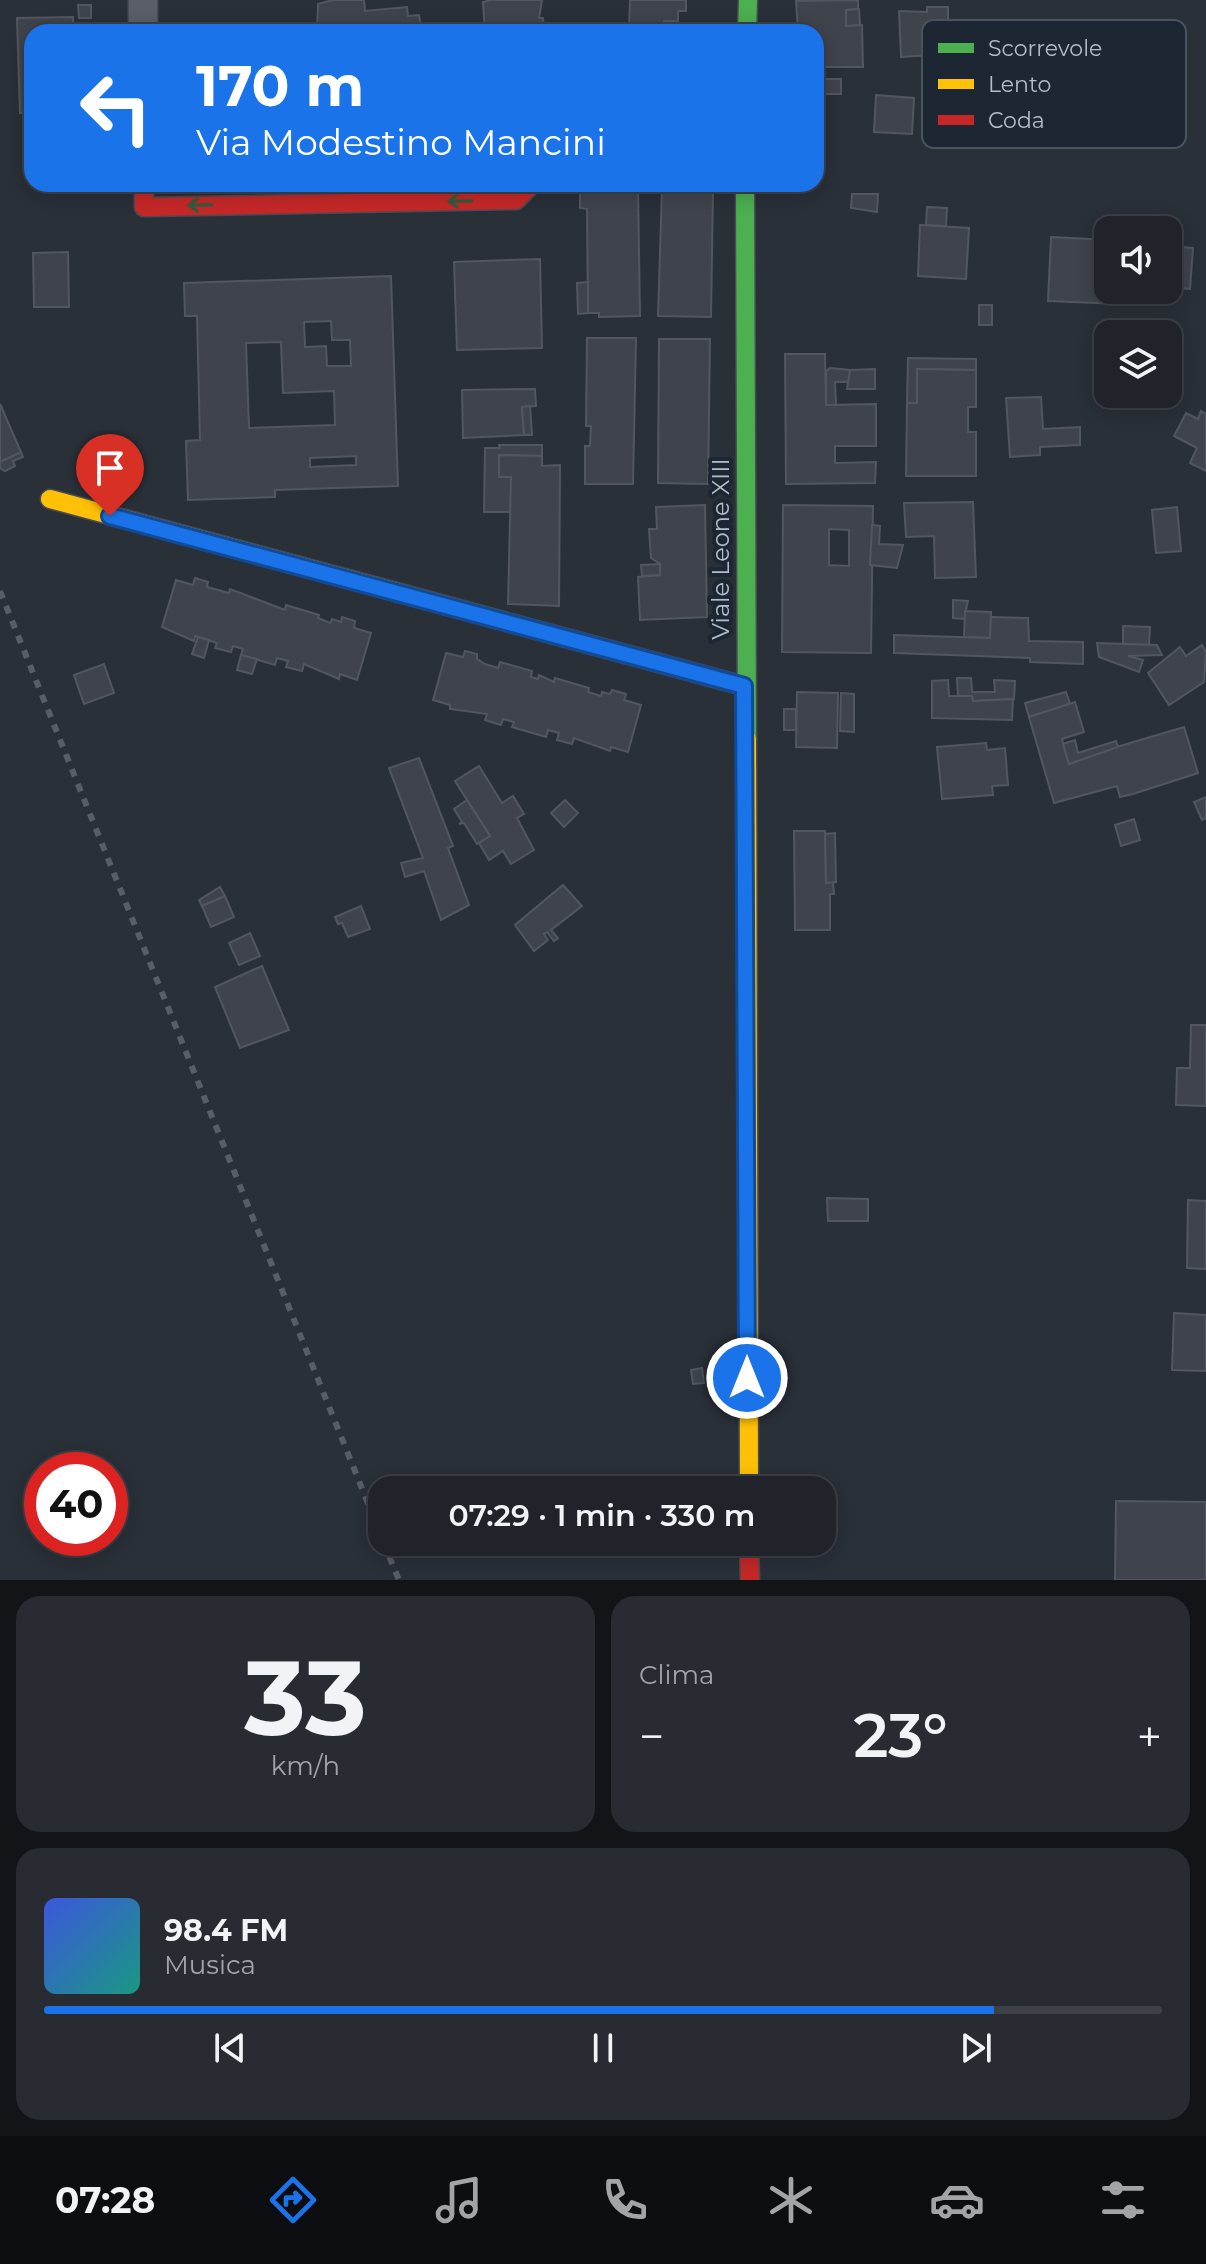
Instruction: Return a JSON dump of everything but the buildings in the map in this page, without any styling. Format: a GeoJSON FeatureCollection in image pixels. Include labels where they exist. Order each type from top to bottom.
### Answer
{"type":"FeatureCollection","features":[{"type":"Feature","properties":{"kind":"street"},"geometry":{"type":"LineString","coordinates":[[143,0],[143,24]]}},
{"type":"Feature","properties":{"kind":"street"},"geometry":{"type":"LineString","coordinates":[[747,24],[748,0]]}},
{"type":"Feature","properties":{"kind":"street"},"geometry":{"type":"LineString","coordinates":[[144,192],[144,207],[516,200],[524,192]]}},
{"type":"Feature","properties":{"kind":"street","name":"Viale Leone XIII"},"geometry":{"type":"LineString","coordinates":[[745,192],[744,686],[749,1476]]}},
{"type":"Feature","properties":{"kind":"street"},"geometry":{"type":"LineString","coordinates":[[50,499],[744,686]]}},
{"type":"Feature","properties":{"kind":"street"},"geometry":{"type":"LineString","coordinates":[[749,1556],[750,1580]]}},
{"type":"Feature","properties":{"kind":"railway"},"geometry":{"type":"LineString","coordinates":[[0,591],[368,1503]]}},
{"type":"Feature","properties":{"kind":"railway"},"geometry":{"type":"LineString","coordinates":[[389,1556],[399,1580]]}},
{"type":"Feature","properties":{"kind":"traffic: fast"},"geometry":{"type":"LineString","coordinates":[[747,24],[748,0]]}},
{"type":"Feature","properties":{"kind":"traffic: fast"},"geometry":{"type":"LineString","coordinates":[[745,192],[747,739]]}},
{"type":"Feature","properties":{"kind":"traffic: fast"},"geometry":{"type":"LineString","coordinates":[[396,592],[744,686]]}},
{"type":"Feature","properties":{"kind":"traffic: slow"},"geometry":{"type":"LineString","coordinates":[[50,499],[396,592]]}},
{"type":"Feature","properties":{"kind":"traffic: slow"},"geometry":{"type":"LineString","coordinates":[[747,739],[749,1476]]}},
{"type":"Feature","properties":{"kind":"traffic: jam"},"geometry":{"type":"LineString","coordinates":[[144,192],[144,207],[516,200],[524,192]]}},
{"type":"Feature","properties":{"kind":"traffic: jam"},"geometry":{"type":"LineString","coordinates":[[749,1556],[750,1580]]}},
{"type":"Feature","properties":{"kind":"route"},"geometry":{"type":"LineString","coordinates":[[110,516],[744,686],[747,1378]]}}]}
